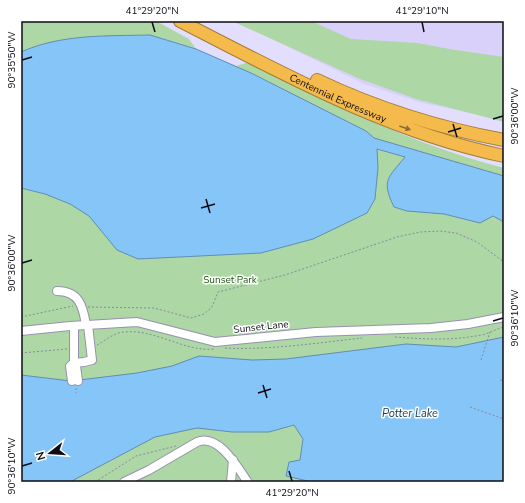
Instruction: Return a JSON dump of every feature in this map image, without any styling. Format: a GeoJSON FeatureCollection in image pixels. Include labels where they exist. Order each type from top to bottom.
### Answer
{"type":"FeatureCollection","features":[{"type":"Feature","properties":{"kind":"highway","name":"Centennial Expressway"},"geometry":{"type":"LineString","coordinates":[[180,21],[340,100],[396,124],[434,137],[504,156]]}},
{"type":"Feature","properties":{"kind":"highway","name":"Centennial Expressway"},"geometry":{"type":"LineString","coordinates":[[198,21],[327,85],[374,104],[442,126],[504,140]]}},
{"type":"Feature","properties":{"kind":"highway"},"geometry":{"type":"LineString","coordinates":[[434,137],[478,155],[504,162]]}},
{"type":"Feature","properties":{"kind":"lane"},"geometry":{"type":"LineString","coordinates":[[57,291],[72,294],[83,307],[92,360],[74,363]]}},
{"type":"Feature","properties":{"kind":"lane","name":"Sunset Lane"},"geometry":{"type":"LineString","coordinates":[[21,331],[137,322],[215,342],[316,332],[431,328],[468,324],[504,317]]}},
{"type":"Feature","properties":{"kind":"lane"},"geometry":{"type":"LineString","coordinates":[[74,326],[74,363],[76,366],[75,383]]}},
{"type":"Feature","properties":{"kind":"lane"},"geometry":{"type":"LineString","coordinates":[[124,482],[149,470],[201,440],[215,444],[233,460],[247,481],[246,482]]}},
{"type":"Feature","properties":{"kind":"lane"},"geometry":{"type":"LineString","coordinates":[[231,482],[233,460]]}},
{"type":"Feature","properties":{"kind":"path"},"geometry":{"type":"LineString","coordinates":[[21,317],[67,306],[154,308],[191,318],[204,314],[212,307],[218,292],[285,275],[397,237],[420,232],[440,231],[456,233],[477,242],[504,262]]}},
{"type":"Feature","properties":{"kind":"path"},"geometry":{"type":"LineString","coordinates":[[481,360],[490,332]]}},
{"type":"Feature","properties":{"kind":"path"},"geometry":{"type":"LineString","coordinates":[[500,380],[504,381]]}},
{"type":"Feature","properties":{"kind":"path"},"geometry":{"type":"LineString","coordinates":[[75,383],[76,393]]}},
{"type":"Feature","properties":{"kind":"path"},"geometry":{"type":"LineString","coordinates":[[470,408],[504,419]]}},
{"type":"Feature","properties":{"kind":"path"},"geometry":{"type":"LineString","coordinates":[[95,482],[136,456],[179,445]]}},
{"type":"Feature","properties":{"kind":"shaded area"},"geometry":{"type":"Polygon","coordinates":[[[235,21],[504,21],[504,119],[422,103],[364,84],[235,21]]]}},
{"type":"Feature","properties":{"kind":"green space"},"geometry":{"type":"Polygon","coordinates":[[[21,21],[156,21],[189,39],[196,49],[150,35],[75,39],[47,43],[21,52],[21,21]]]}},
{"type":"Feature","properties":{"kind":"green space"},"geometry":{"type":"Polygon","coordinates":[[[232,21],[311,21],[351,39],[418,43],[504,57],[504,122],[416,99],[360,79],[232,21]]]}},
{"type":"Feature","properties":{"kind":"green space","name":"Sunset Park"},"geometry":{"type":"Polygon","coordinates":[[[249,62],[342,108],[405,135],[471,159],[504,168],[504,482],[21,482],[21,80],[45,126],[249,62]]]}},
{"type":"Feature","properties":{"kind":"water"},"geometry":{"type":"Polygon","coordinates":[[[150,35],[196,49],[251,73],[366,131],[374,138],[504,176],[504,222],[493,216],[480,223],[444,214],[407,211],[394,207],[388,191],[388,180],[405,157],[377,149],[378,168],[375,199],[367,213],[313,239],[261,253],[138,259],[117,250],[89,216],[70,204],[45,194],[21,188],[21,52],[36,46],[68,39],[101,36],[150,35]]]}},
{"type":"Feature","properties":{"kind":"water","name":"Potter Lake"},"geometry":{"type":"Polygon","coordinates":[[[504,337],[504,482],[312,482],[286,476],[289,462],[300,460],[303,439],[294,425],[269,432],[232,432],[197,428],[155,437],[70,482],[21,482],[21,375],[71,381],[137,373],[172,366],[199,356],[252,360],[286,359],[406,344],[456,347],[504,337]]]}}]}
